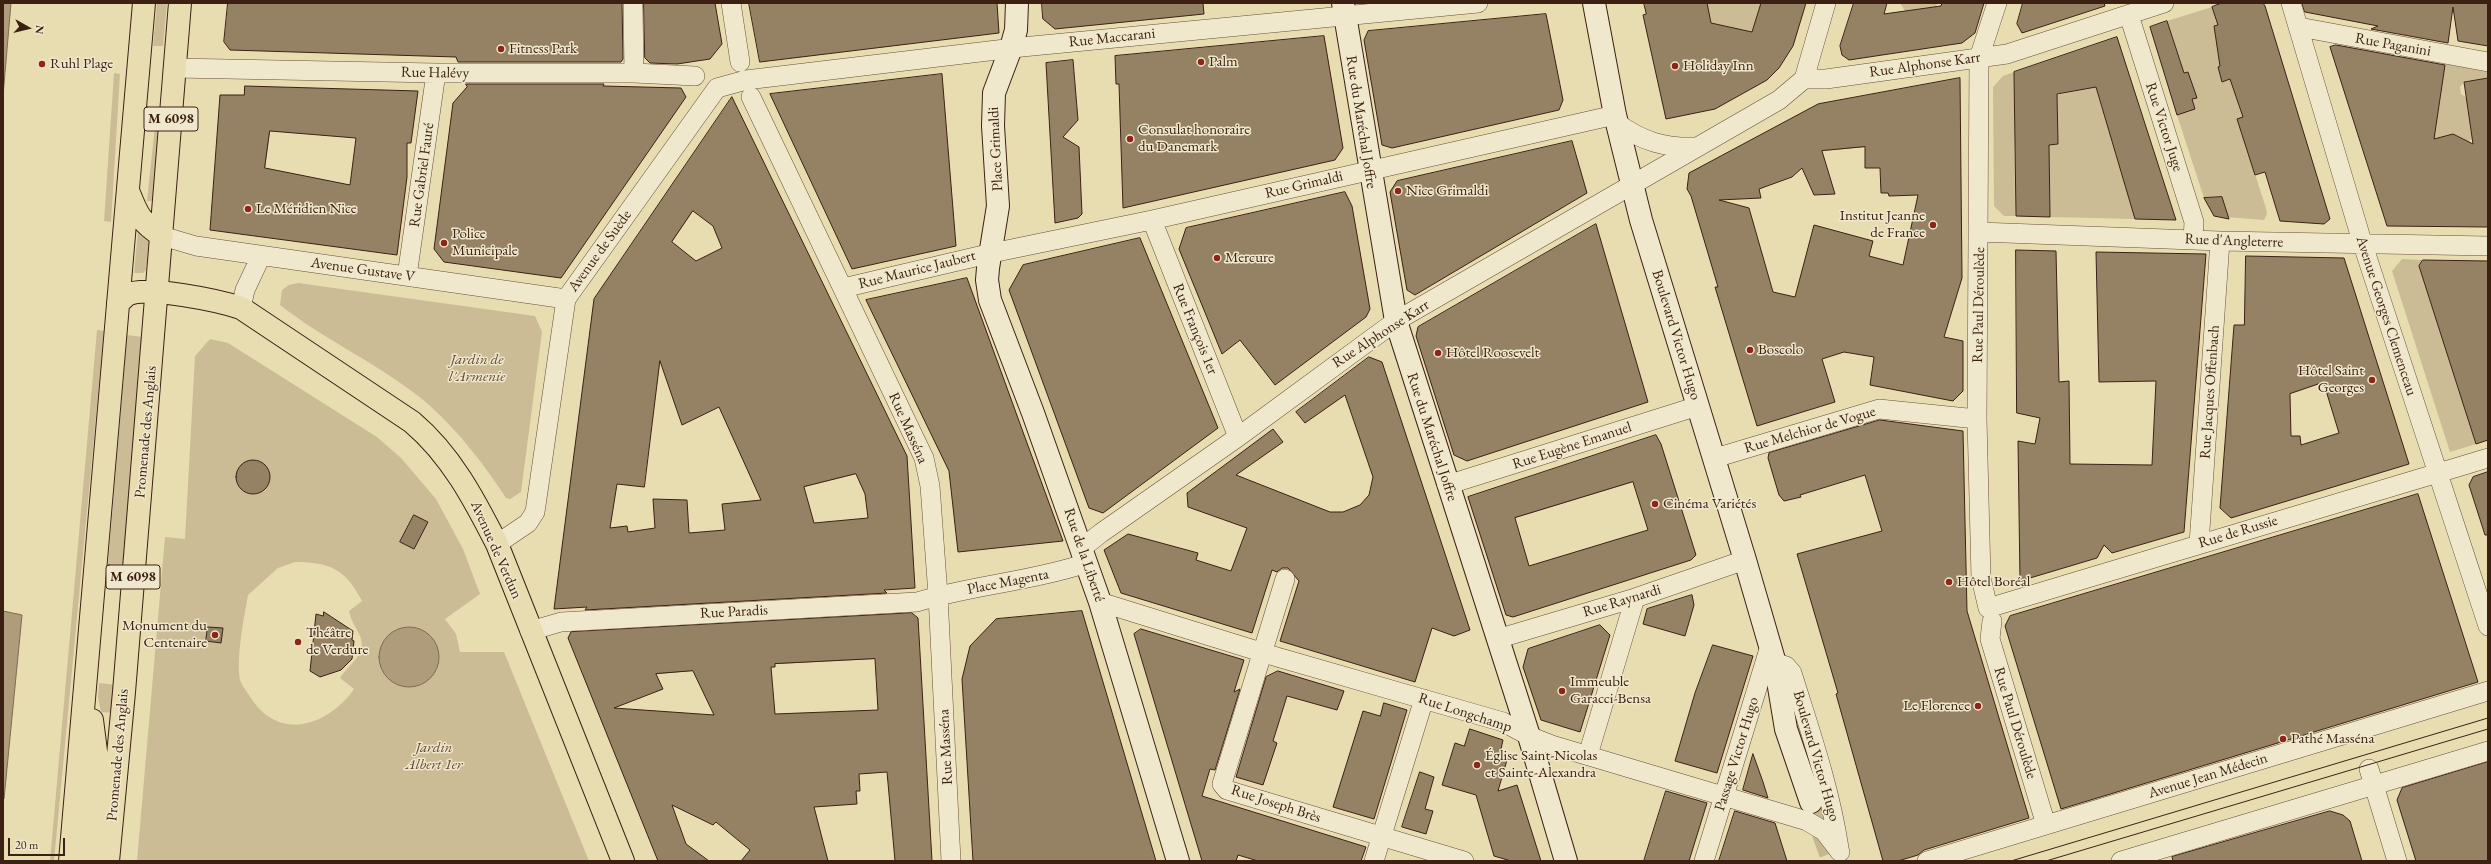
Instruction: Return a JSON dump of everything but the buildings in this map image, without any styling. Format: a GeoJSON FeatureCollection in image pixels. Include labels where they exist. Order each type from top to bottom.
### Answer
{"type":"FeatureCollection","features":[{"type":"Feature","properties":{"kind":"main road","name":"Promenade des Anglais"},"geometry":{"type":"LineString","coordinates":[[70,861],[144,3]]}},
{"type":"Feature","properties":{"kind":"main road","name":"Promenade des Anglais"},"geometry":{"type":"LineString","coordinates":[[108,861],[158,293],[180,3]]}},
{"type":"Feature","properties":{"kind":"main road","name":"Place Grimaldi"},"geometry":{"type":"LineString","coordinates":[[992,252],[998,206],[993,126],[994,93],[1011,48],[1016,30],[1016,3]]}},
{"type":"Feature","properties":{"kind":"main road","name":"Boulevard Victor Hugo"},"geometry":{"type":"LineString","coordinates":[[1594,3],[1616,119],[1641,220],[1745,560],[1772,655],[1786,729],[1811,802]]}},
{"type":"Feature","properties":{"kind":"main road","name":"Rue du Maréchal Joffre"},"geometry":{"type":"LineString","coordinates":[[1344,9],[1396,321],[1447,485],[1529,736],[1566,861]]}},
{"type":"Feature","properties":{"kind":"main road"},"geometry":{"type":"LineString","coordinates":[[128,190],[138,217],[143,223],[162,236]]}},
{"type":"Feature","properties":{"kind":"main road","name":"Rue de la Liberté"},"geometry":{"type":"LineString","coordinates":[[992,252],[987,280],[990,300],[1080,557],[1100,602],[1178,861]]}},
{"type":"Feature","properties":{"kind":"main road","name":"Avenue de Verdun"},"geometry":{"type":"LineString","coordinates":[[118,303],[131,294],[158,293],[223,302],[241,308],[412,422],[427,435],[446,456],[473,496],[497,544],[530,631],[623,861]]}},
{"type":"Feature","properties":{"kind":"main road","name":"Promenade des Anglais"},"geometry":{"type":"LineString","coordinates":[[86,669],[97,759],[89,861]]}},
{"type":"Feature","properties":{"kind":"main road"},"geometry":{"type":"LineString","coordinates":[[60,861],[73,822]]}},
{"type":"Feature","properties":{"kind":"street"},"geometry":{"type":"LineString","coordinates":[[633,3],[634,73]]}},
{"type":"Feature","properties":{"kind":"street"},"geometry":{"type":"LineString","coordinates":[[731,3],[740,62]]}},
{"type":"Feature","properties":{"kind":"street","name":"Rue Maccarani"},"geometry":{"type":"LineString","coordinates":[[749,89],[1011,48],[1344,9],[1478,3]]}},
{"type":"Feature","properties":{"kind":"street"},"geometry":{"type":"LineString","coordinates":[[1804,79],[1826,3]]}},
{"type":"Feature","properties":{"kind":"street","name":"Rue Paul Déroulède"},"geometry":{"type":"LineString","coordinates":[[1997,3],[1979,58],[1977,420],[1981,578],[1990,615],[1990,640],[2046,824]]}},
{"type":"Feature","properties":{"kind":"street","name":"Rue Alphonse Karr"},"geometry":{"type":"LineString","coordinates":[[1080,557],[1100,533],[1238,437],[1396,321],[1780,100],[1804,79],[1826,79],[2007,54],[2164,3]]}},
{"type":"Feature","properties":{"kind":"street","name":"Avenue Georges Clemenceau"},"geometry":{"type":"LineString","coordinates":[[2291,3],[2363,245],[2488,626]]}},
{"type":"Feature","properties":{"kind":"street","name":"Rue Victor Juge"},"geometry":{"type":"LineString","coordinates":[[2129,15],[2194,222],[2193,240]]}},
{"type":"Feature","properties":{"kind":"street","name":"Rue Paganini"},"geometry":{"type":"LineString","coordinates":[[2299,27],[2488,62]]}},
{"type":"Feature","properties":{"kind":"street","name":"Rue Halévy"},"geometry":{"type":"LineString","coordinates":[[175,68],[436,73],[634,73],[695,76]]}},
{"type":"Feature","properties":{"kind":"street","name":"Rue Gabriel Fauré"},"geometry":{"type":"LineString","coordinates":[[407,276],[436,73]]}},
{"type":"Feature","properties":{"kind":"street","name":"Avenue de Suède"},"geometry":{"type":"LineString","coordinates":[[497,544],[528,523],[535,512],[566,299],[718,88],[749,89]]}},
{"type":"Feature","properties":{"kind":"street","name":"Rue Masséna"},"geometry":{"type":"LineString","coordinates":[[749,89],[924,458],[930,486],[938,595],[951,861]]}},
{"type":"Feature","properties":{"kind":"street"},"geometry":{"type":"LineString","coordinates":[[1616,119],[1632,134],[1660,146],[1698,147]]}},
{"type":"Feature","properties":{"kind":"street","name":"Rue Grimaldi"},"geometry":{"type":"LineString","coordinates":[[992,252],[1152,220],[1370,171],[1616,119]]}},
{"type":"Feature","properties":{"kind":"street","name":"Rue François 1er"},"geometry":{"type":"LineString","coordinates":[[1152,220],[1238,437]]}},
{"type":"Feature","properties":{"kind":"street","name":"Rue d'Angleterre"},"geometry":{"type":"LineString","coordinates":[[1979,232],[2363,245],[2488,246]]}},
{"type":"Feature","properties":{"kind":"street","name":"Avenue Gustave V"},"geometry":{"type":"LineString","coordinates":[[162,236],[196,246],[566,299]]}},
{"type":"Feature","properties":{"kind":"street","name":"Rue Jacques Offenbach"},"geometry":{"type":"LineString","coordinates":[[2199,544],[2220,241]]}},
{"type":"Feature","properties":{"kind":"street","name":"Rue Maurice Jaubert"},"geometry":{"type":"LineString","coordinates":[[843,288],[992,252]]}},
{"type":"Feature","properties":{"kind":"street"},"geometry":{"type":"LineString","coordinates":[[241,308],[245,290],[261,256]]}},
{"type":"Feature","properties":{"kind":"street","name":"Rue Eugène Emanuel"},"geometry":{"type":"LineString","coordinates":[[1447,485],[1698,406]]}},
{"type":"Feature","properties":{"kind":"street","name":"Rue Melchior de Vogue"},"geometry":{"type":"LineString","coordinates":[[1714,458],[1879,409],[1977,420]]}},
{"type":"Feature","properties":{"kind":"street","name":"Rue de Russie"},"geometry":{"type":"LineString","coordinates":[[1990,615],[2199,544],[2488,458]]}},
{"type":"Feature","properties":{"kind":"street","name":"Place Magenta"},"geometry":{"type":"LineString","coordinates":[[938,595],[1045,576],[1080,557]]}},
{"type":"Feature","properties":{"kind":"street","name":"Rue Raynardi"},"geometry":{"type":"LineString","coordinates":[[1497,639],[1635,598],[1745,560]]}},
{"type":"Feature","properties":{"kind":"street"},"geometry":{"type":"LineString","coordinates":[[1261,652],[1285,579]]}},
{"type":"Feature","properties":{"kind":"street","name":"Rue Paradis"},"geometry":{"type":"LineString","coordinates":[[530,631],[561,622],[916,602],[938,595]]}},
{"type":"Feature","properties":{"kind":"street"},"geometry":{"type":"LineString","coordinates":[[1588,755],[1635,598]]}},
{"type":"Feature","properties":{"kind":"street","name":"Rue Longchamp"},"geometry":{"type":"LineString","coordinates":[[1100,602],[1261,652],[1503,722],[1529,736],[1812,823],[1824,831],[1841,856]]}},
{"type":"Feature","properties":{"kind":"street","name":"Rue Joseph Brès"},"geometry":{"type":"LineString","coordinates":[[1261,652],[1222,784],[1227,790],[1464,861]]}},
{"type":"Feature","properties":{"kind":"street","name":"Passage Victor Hugo"},"geometry":{"type":"LineString","coordinates":[[1704,861],[1772,655]]}},
{"type":"Feature","properties":{"kind":"street","name":"Boulevard Victor Hugo"},"geometry":{"type":"LineString","coordinates":[[1772,655],[1792,673],[1826,781],[1834,811],[1841,856]]}},
{"type":"Feature","properties":{"kind":"street","name":"Avenue Jean Médecin"},"geometry":{"type":"LineString","coordinates":[[1928,861],[2488,691]]}},
{"type":"Feature","properties":{"kind":"street"},"geometry":{"type":"LineString","coordinates":[[1374,861],[1424,699]]}},
{"type":"Feature","properties":{"kind":"street"},"geometry":{"type":"LineString","coordinates":[[2121,861],[2371,777],[2488,751]]}},
{"type":"Feature","properties":{"kind":"street"},"geometry":{"type":"LineString","coordinates":[[2371,777],[2397,861]]}},
{"type":"Feature","properties":{"kind":"green space"},"geometry":{"type":"Polygon","coordinates":[[[157,3],[167,3],[163,46],[153,46],[157,3]]]}},
{"type":"Feature","properties":{"kind":"green space"},"geometry":{"type":"Polygon","coordinates":[[[1707,3],[1761,3],[1752,32],[1711,23],[1707,3]]]}},
{"type":"Feature","properties":{"kind":"green space"},"geometry":{"type":"Polygon","coordinates":[[[1900,3],[1937,3],[1936,7],[1905,11],[1900,3]]]}},
{"type":"Feature","properties":{"kind":"green space"},"geometry":{"type":"Polygon","coordinates":[[[2212,7],[2218,25],[2214,26],[2221,65],[2218,67],[2222,82],[2235,78],[2235,93],[2243,117],[2237,119],[2266,208],[2267,214],[2264,220],[2214,216],[2204,198],[2177,115],[2195,109],[2192,99],[2194,91],[2188,72],[2184,73],[2167,21],[2212,7]]]}},
{"type":"Feature","properties":{"kind":"green space"},"geometry":{"type":"Polygon","coordinates":[[[2445,64],[2488,72],[2488,78],[2465,81],[2460,87],[2461,94],[2466,97],[2472,139],[2469,141],[2470,146],[2424,142],[2427,116],[2438,111],[2445,64]]]}},
{"type":"Feature","properties":{"kind":"green space"},"geometry":{"type":"Polygon","coordinates":[[[2014,72],[2015,216],[2004,216],[1994,206],[1993,87],[2003,76],[2014,72]]]}},
{"type":"Feature","properties":{"kind":"green space"},"geometry":{"type":"Polygon","coordinates":[[[114,73],[120,74],[111,222],[104,221],[114,73]]]}},
{"type":"Feature","properties":{"kind":"green space"},"geometry":{"type":"Polygon","coordinates":[[[2096,87],[2135,219],[2050,217],[2049,145],[2058,144],[2057,95],[2096,87]]]}},
{"type":"Feature","properties":{"kind":"green space"},"geometry":{"type":"Polygon","coordinates":[[[157,107],[162,107],[153,201],[147,201],[157,107]]]}},
{"type":"Feature","properties":{"kind":"green space"},"geometry":{"type":"Polygon","coordinates":[[[138,230],[149,240],[146,270],[143,273],[134,273],[138,230]]]}},
{"type":"Feature","properties":{"kind":"green space"},"geometry":{"type":"Polygon","coordinates":[[[2402,259],[2423,260],[2419,266],[2476,444],[2450,452],[2392,271],[2402,259]]]}},
{"type":"Feature","properties":{"kind":"green space","name":"Jardin de l'Armenie"},"geometry":{"type":"Polygon","coordinates":[[[298,283],[535,316],[542,332],[521,492],[510,499],[506,498],[489,473],[451,426],[429,405],[393,378],[317,331],[280,305],[282,290],[289,285],[298,283]]]}},
{"type":"Feature","properties":{"kind":"green space"},"geometry":{"type":"Polygon","coordinates":[[[97,330],[104,331],[54,861],[50,861],[97,330]]]}},
{"type":"Feature","properties":{"kind":"green space"},"geometry":{"type":"Polygon","coordinates":[[[127,335],[143,337],[125,568],[108,565],[127,335]]]}},
{"type":"Feature","properties":{"kind":"green space","name":"Jardin Albert 1er"},"geometry":{"type":"Polygon","coordinates":[[[210,339],[228,343],[377,437],[401,458],[436,499],[463,549],[480,594],[445,619],[456,634],[460,652],[504,652],[589,861],[137,861],[165,537],[185,539],[195,356],[210,339]],[[295,562],[278,568],[248,595],[241,638],[239,671],[242,685],[262,712],[275,720],[289,724],[303,724],[317,720],[331,712],[343,702],[354,689],[340,678],[356,659],[362,642],[349,611],[362,601],[356,590],[343,575],[336,570],[328,566],[308,562],[295,562]]]}},
{"type":"Feature","properties":{"kind":"green space"},"geometry":{"type":"Polygon","coordinates":[[[99,683],[117,685],[113,713],[101,712],[98,697],[99,683]]]}},
{"type":"Feature","properties":{"kind":"shaded area"},"geometry":{"type":"Polygon","coordinates":[[[3,3],[11,3],[3,96],[3,3]]]}},
{"type":"Feature","properties":{"kind":"shaded area"},"geometry":{"type":"Polygon","coordinates":[[[3,611],[22,615],[4,799],[3,799],[3,611]]]}},
{"type":"Feature","properties":{"kind":"shaded area"},"geometry":{"type":"Polygon","coordinates":[[[409,627],[426,632],[434,640],[439,657],[434,674],[426,682],[409,687],[392,682],[384,674],[379,657],[384,640],[392,632],[409,627]]]}},
{"type":"Feature","properties":{"kind":"tunnel"},"geometry":{"type":"LineString","coordinates":[[1811,802],[1833,861]]}},
{"type":"Feature","properties":{"kind":"tram line"},"geometry":{"type":"LineString","coordinates":[[2011,861],[2488,718]]}},
{"type":"Feature","properties":{"kind":"tram line"},"geometry":{"type":"LineString","coordinates":[[2046,861],[2488,729]]}},
{"type":"Feature","properties":{"kind":"place","name":"Fitness Park"},"geometry":{"type":"Point","coordinates":[501,49]}},
{"type":"Feature","properties":{"kind":"place","name":"Palm"},"geometry":{"type":"Point","coordinates":[1201,62]}},
{"type":"Feature","properties":{"kind":"place","name":"Ruhl Plage"},"geometry":{"type":"Point","coordinates":[42,64]}},
{"type":"Feature","properties":{"kind":"place","name":"Holiday Inn"},"geometry":{"type":"Point","coordinates":[1675,66]}},
{"type":"Feature","properties":{"kind":"place","name":"Consulat honoraire du Danemark"},"geometry":{"type":"Point","coordinates":[1130,139]}},
{"type":"Feature","properties":{"kind":"place","name":"Nice Grimaldi"},"geometry":{"type":"Point","coordinates":[1398,191]}},
{"type":"Feature","properties":{"kind":"place","name":"Le Méridien Nice"},"geometry":{"type":"Point","coordinates":[248,209]}},
{"type":"Feature","properties":{"kind":"place","name":"Institut Jeanne de France"},"geometry":{"type":"Point","coordinates":[1933,225]}},
{"type":"Feature","properties":{"kind":"place","name":"Police Municipale"},"geometry":{"type":"Point","coordinates":[444,243]}},
{"type":"Feature","properties":{"kind":"place","name":"Mercure"},"geometry":{"type":"Point","coordinates":[1217,258]}},
{"type":"Feature","properties":{"kind":"place","name":"Boscolo"},"geometry":{"type":"Point","coordinates":[1750,350]}},
{"type":"Feature","properties":{"kind":"place","name":"Hôtel Roosevelt"},"geometry":{"type":"Point","coordinates":[1438,353]}},
{"type":"Feature","properties":{"kind":"place","name":"Hôtel Saint Georges"},"geometry":{"type":"Point","coordinates":[2372,380]}},
{"type":"Feature","properties":{"kind":"place","name":"Cinéma Variétés"},"geometry":{"type":"Point","coordinates":[1655,504]}},
{"type":"Feature","properties":{"kind":"place","name":"Hôtel Boréal"},"geometry":{"type":"Point","coordinates":[1949,582]}},
{"type":"Feature","properties":{"kind":"place","name":"Monument du Centenaire"},"geometry":{"type":"Point","coordinates":[215,635]}},
{"type":"Feature","properties":{"kind":"place","name":"Théâtre de Verdure"},"geometry":{"type":"Point","coordinates":[298,642]}},
{"type":"Feature","properties":{"kind":"place","name":"Immeuble Garacci-Bensa"},"geometry":{"type":"Point","coordinates":[1562,691]}},
{"type":"Feature","properties":{"kind":"place","name":"Le Florence"},"geometry":{"type":"Point","coordinates":[1978,706]}},
{"type":"Feature","properties":{"kind":"place","name":"Pathé Masséna"},"geometry":{"type":"Point","coordinates":[2283,739]}},
{"type":"Feature","properties":{"kind":"place","name":"Église Saint-Nicolas et Sainte-Alexandra"},"geometry":{"type":"Point","coordinates":[1477,765]}}]}
